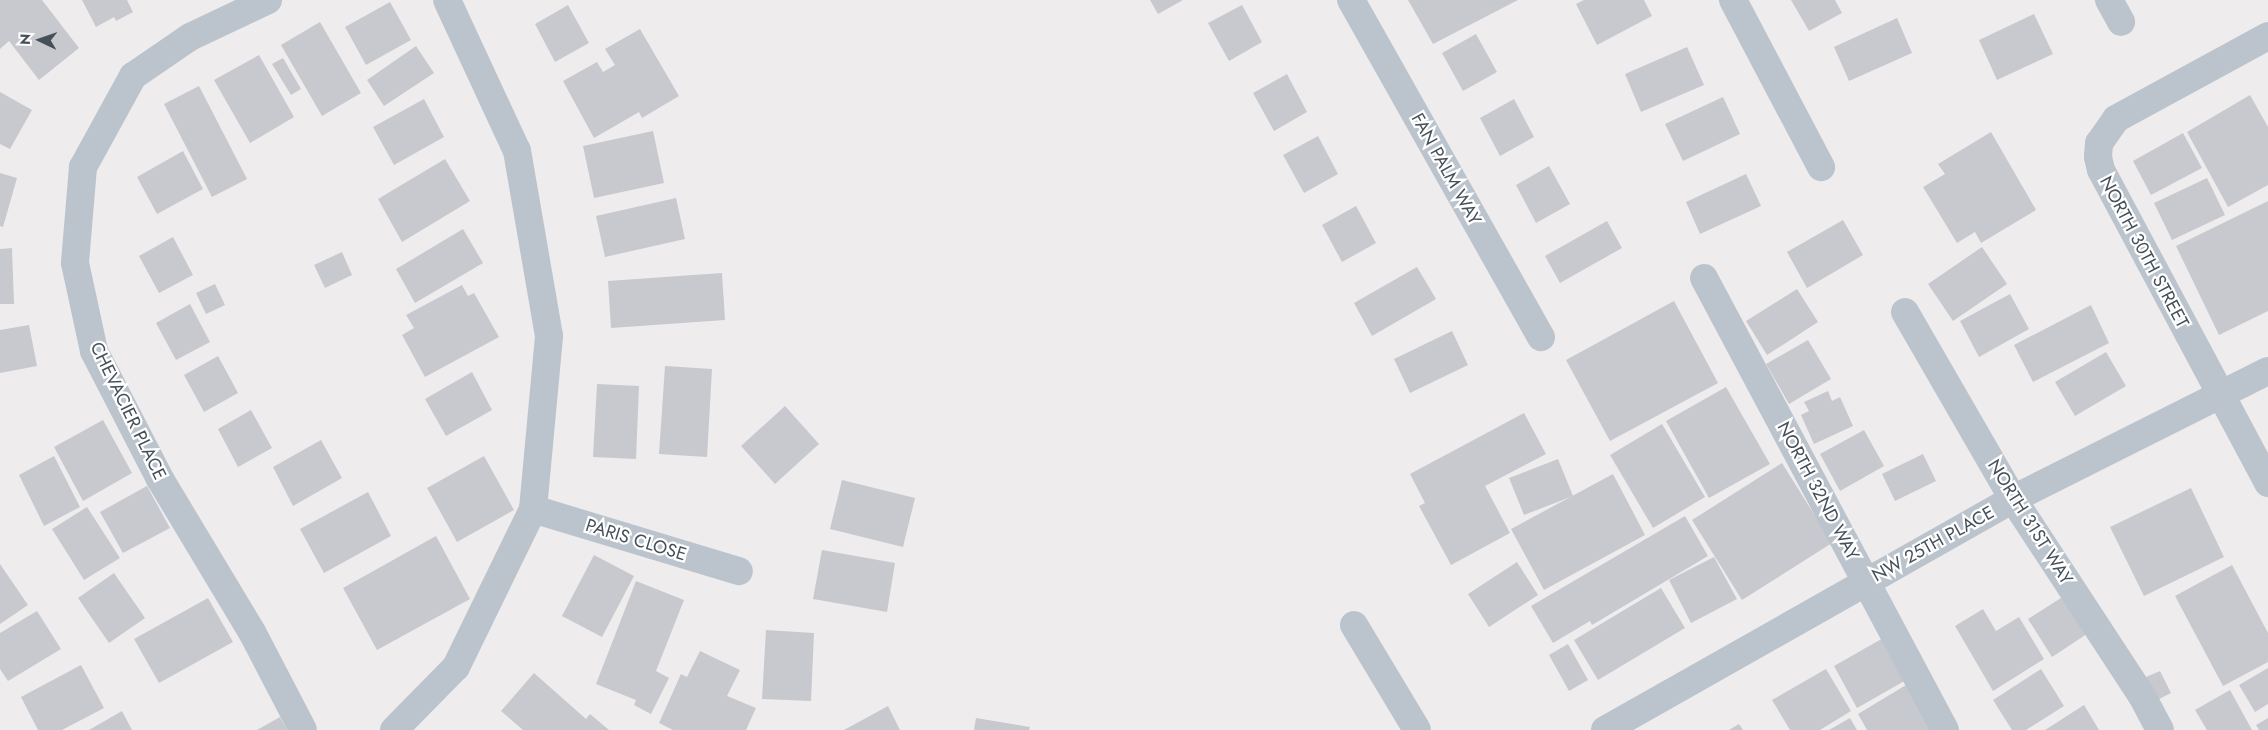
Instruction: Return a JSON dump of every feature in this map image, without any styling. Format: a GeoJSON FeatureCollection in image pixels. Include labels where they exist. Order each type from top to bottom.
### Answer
{"type":"FeatureCollection","features":[{"type":"Feature","properties":{"kind":"street","name":"CHEVACIER PLACE"},"geometry":{"type":"LineString","coordinates":[[268,0],[190,38],[133,76],[84,167],[75,263],[94,351],[160,479],[252,632],[303,730]]}},
{"type":"Feature","properties":{"kind":"street"},"geometry":{"type":"LineString","coordinates":[[394,730],[456,666],[533,509],[549,336],[517,152],[448,0]]}},
{"type":"Feature","properties":{"kind":"street","name":"FAN PALM WAY"},"geometry":{"type":"LineString","coordinates":[[1351,0],[1541,337]]}},
{"type":"Feature","properties":{"kind":"street"},"geometry":{"type":"LineString","coordinates":[[1733,0],[1821,167]]}},
{"type":"Feature","properties":{"kind":"street","name":"NORTH 30TH STREET"},"geometry":{"type":"LineString","coordinates":[[2267,40],[2116,119],[2099,143],[2101,170],[2268,483]]}},
{"type":"Feature","properties":{"kind":"street","name":"NORTH 32ND WAY"},"geometry":{"type":"LineString","coordinates":[[1704,278],[1946,730]]}},
{"type":"Feature","properties":{"kind":"street","name":"NORTH 31ST WAY"},"geometry":{"type":"LineString","coordinates":[[1905,312],[2013,499],[2142,696],[2160,730]]}},
{"type":"Feature","properties":{"kind":"street","name":"NW 25TH PLACE"},"geometry":{"type":"LineString","coordinates":[[1605,730],[2013,499],[2221,397],[2268,371]]}},
{"type":"Feature","properties":{"kind":"street","name":"PARIS CLOSE"},"geometry":{"type":"LineString","coordinates":[[533,509],[739,571]]}},
{"type":"Feature","properties":{"kind":"street"},"geometry":{"type":"LineString","coordinates":[[1354,625],[1417,730]]}},
{"type":"Feature","properties":{"kind":"building"},"geometry":{"type":"Polygon","coordinates":[[[0,0],[42,0],[79,48],[39,80],[9,41],[0,49],[0,0]]]}},
{"type":"Feature","properties":{"kind":"building"},"geometry":{"type":"Polygon","coordinates":[[[82,0],[127,0],[133,12],[116,21],[114,17],[96,27],[82,0]]]}},
{"type":"Feature","properties":{"kind":"building"},"geometry":{"type":"Polygon","coordinates":[[[1150,0],[1183,0],[1158,14],[1150,0]]]}},
{"type":"Feature","properties":{"kind":"building"},"geometry":{"type":"Polygon","coordinates":[[[1408,0],[1518,0],[1433,44],[1408,0]]]}},
{"type":"Feature","properties":{"kind":"building"},"geometry":{"type":"Polygon","coordinates":[[[1584,0],[1644,0],[1652,16],[1597,45],[1576,4],[1584,0]]]}},
{"type":"Feature","properties":{"kind":"building"},"geometry":{"type":"Polygon","coordinates":[[[1791,0],[1835,0],[1842,13],[1809,31],[1791,0]]]}},
{"type":"Feature","properties":{"kind":"building"},"geometry":{"type":"Polygon","coordinates":[[[390,2],[411,40],[366,65],[345,27],[390,2]]]}},
{"type":"Feature","properties":{"kind":"building"},"geometry":{"type":"Polygon","coordinates":[[[568,5],[589,43],[555,62],[535,24],[568,5]]]}},
{"type":"Feature","properties":{"kind":"building"},"geometry":{"type":"Polygon","coordinates":[[[1242,5],[1262,42],[1229,61],[1208,23],[1242,5]]]}},
{"type":"Feature","properties":{"kind":"building"},"geometry":{"type":"Polygon","coordinates":[[[2034,14],[2053,54],[1997,80],[1979,40],[2034,14]]]}},
{"type":"Feature","properties":{"kind":"building"},"geometry":{"type":"Polygon","coordinates":[[[1897,18],[1912,53],[1849,81],[1834,47],[1897,18]]]}},
{"type":"Feature","properties":{"kind":"building"},"geometry":{"type":"Polygon","coordinates":[[[320,22],[361,93],[322,116],[281,45],[320,22]]]}},
{"type":"Feature","properties":{"kind":"building"},"geometry":{"type":"Polygon","coordinates":[[[640,29],[679,96],[642,118],[639,112],[594,138],[563,81],[597,62],[603,72],[615,65],[605,49],[640,29]]]}},
{"type":"Feature","properties":{"kind":"building"},"geometry":{"type":"Polygon","coordinates":[[[1476,34],[1497,72],[1463,91],[1442,53],[1476,34]]]}},
{"type":"Feature","properties":{"kind":"building"},"geometry":{"type":"Polygon","coordinates":[[[416,46],[434,73],[384,106],[367,80],[416,46]]]}},
{"type":"Feature","properties":{"kind":"building"},"geometry":{"type":"Polygon","coordinates":[[[1687,47],[1704,85],[1641,112],[1625,74],[1687,47]]]}},
{"type":"Feature","properties":{"kind":"building"},"geometry":{"type":"Polygon","coordinates":[[[259,55],[294,117],[250,143],[214,80],[259,55]]]}},
{"type":"Feature","properties":{"kind":"building"},"geometry":{"type":"Polygon","coordinates":[[[283,58],[301,89],[291,95],[272,64],[283,58]]]}},
{"type":"Feature","properties":{"kind":"building"},"geometry":{"type":"Polygon","coordinates":[[[1287,74],[1307,112],[1274,131],[1253,93],[1287,74]]]}},
{"type":"Feature","properties":{"kind":"building"},"geometry":{"type":"Polygon","coordinates":[[[199,86],[247,179],[212,197],[164,104],[199,86]]]}},
{"type":"Feature","properties":{"kind":"building"},"geometry":{"type":"Polygon","coordinates":[[[0,92],[32,110],[10,149],[0,144],[0,92]]]}},
{"type":"Feature","properties":{"kind":"building"},"geometry":{"type":"Polygon","coordinates":[[[2250,95],[2268,127],[2268,185],[2228,207],[2187,132],[2250,95]]]}},
{"type":"Feature","properties":{"kind":"building"},"geometry":{"type":"Polygon","coordinates":[[[1723,97],[1740,134],[1683,161],[1665,124],[1723,97]]]}},
{"type":"Feature","properties":{"kind":"building"},"geometry":{"type":"Polygon","coordinates":[[[424,99],[444,137],[394,165],[373,127],[424,99]]]}},
{"type":"Feature","properties":{"kind":"building"},"geometry":{"type":"Polygon","coordinates":[[[1514,99],[1534,137],[1500,156],[1480,118],[1514,99]]]}},
{"type":"Feature","properties":{"kind":"building"},"geometry":{"type":"Polygon","coordinates":[[[653,131],[664,183],[594,198],[583,146],[653,131]]]}},
{"type":"Feature","properties":{"kind":"building"},"geometry":{"type":"Polygon","coordinates":[[[1991,132],[2036,210],[1981,243],[1975,232],[1957,243],[1923,187],[1945,174],[1938,164],[1991,132]]]}},
{"type":"Feature","properties":{"kind":"building"},"geometry":{"type":"Polygon","coordinates":[[[2183,133],[2202,168],[2151,195],[2133,161],[2183,133]]]}},
{"type":"Feature","properties":{"kind":"building"},"geometry":{"type":"Polygon","coordinates":[[[1318,136],[1338,174],[1304,193],[1283,155],[1318,136]]]}},
{"type":"Feature","properties":{"kind":"building"},"geometry":{"type":"Polygon","coordinates":[[[183,151],[203,189],[157,214],[137,177],[183,151]]]}},
{"type":"Feature","properties":{"kind":"building"},"geometry":{"type":"Polygon","coordinates":[[[445,159],[470,201],[402,242],[378,199],[445,159]]]}},
{"type":"Feature","properties":{"kind":"building"},"geometry":{"type":"Polygon","coordinates":[[[1549,166],[1570,204],[1536,223],[1516,185],[1549,166]]]}},
{"type":"Feature","properties":{"kind":"building"},"geometry":{"type":"Polygon","coordinates":[[[0,173],[17,178],[3,227],[0,226],[0,173]]]}},
{"type":"Feature","properties":{"kind":"building"},"geometry":{"type":"Polygon","coordinates":[[[1746,174],[1761,206],[1700,234],[1686,202],[1746,174]]]}},
{"type":"Feature","properties":{"kind":"building"},"geometry":{"type":"Polygon","coordinates":[[[2207,178],[2225,215],[2172,240],[2154,203],[2207,178]]]}},
{"type":"Feature","properties":{"kind":"building"},"geometry":{"type":"Polygon","coordinates":[[[676,198],[685,239],[605,257],[596,216],[676,198]]]}},
{"type":"Feature","properties":{"kind":"building"},"geometry":{"type":"Polygon","coordinates":[[[2268,201],[2268,311],[2219,335],[2176,246],[2268,201]]]}},
{"type":"Feature","properties":{"kind":"building"},"geometry":{"type":"Polygon","coordinates":[[[1356,206],[1376,243],[1342,262],[1322,225],[1356,206]]]}},
{"type":"Feature","properties":{"kind":"building"},"geometry":{"type":"Polygon","coordinates":[[[1843,220],[1863,255],[1807,288],[1787,252],[1843,220]]]}},
{"type":"Feature","properties":{"kind":"building"},"geometry":{"type":"Polygon","coordinates":[[[1607,221],[1622,248],[1560,283],[1545,256],[1607,221]]]}},
{"type":"Feature","properties":{"kind":"building"},"geometry":{"type":"Polygon","coordinates":[[[463,229],[483,263],[415,303],[396,269],[463,229]]]}},
{"type":"Feature","properties":{"kind":"building"},"geometry":{"type":"Polygon","coordinates":[[[173,237],[193,275],[159,293],[139,256],[173,237]]]}},
{"type":"Feature","properties":{"kind":"building"},"geometry":{"type":"Polygon","coordinates":[[[1982,247],[2007,284],[1953,321],[1928,284],[1982,247]]]}},
{"type":"Feature","properties":{"kind":"building"},"geometry":{"type":"Polygon","coordinates":[[[12,248],[14,304],[0,304],[0,249],[12,248]]]}},
{"type":"Feature","properties":{"kind":"building"},"geometry":{"type":"Polygon","coordinates":[[[342,252],[352,275],[325,288],[314,265],[342,252]]]}},
{"type":"Feature","properties":{"kind":"building"},"geometry":{"type":"Polygon","coordinates":[[[1417,267],[1436,299],[1372,336],[1354,303],[1417,267]]]}},
{"type":"Feature","properties":{"kind":"building"},"geometry":{"type":"Polygon","coordinates":[[[722,273],[725,320],[611,328],[608,281],[722,273]]]}},
{"type":"Feature","properties":{"kind":"building"},"geometry":{"type":"Polygon","coordinates":[[[215,284],[225,305],[206,314],[196,293],[215,284]]]}},
{"type":"Feature","properties":{"kind":"building"},"geometry":{"type":"Polygon","coordinates":[[[462,285],[468,296],[474,293],[499,337],[425,377],[402,335],[414,328],[406,315],[462,285]]]}},
{"type":"Feature","properties":{"kind":"building"},"geometry":{"type":"Polygon","coordinates":[[[1797,289],[1818,322],[1767,355],[1746,321],[1797,289]]]}},
{"type":"Feature","properties":{"kind":"building"},"geometry":{"type":"Polygon","coordinates":[[[2010,294],[2029,329],[1979,357],[1960,321],[2010,294]]]}},
{"type":"Feature","properties":{"kind":"building"},"geometry":{"type":"Polygon","coordinates":[[[1674,301],[1718,383],[1610,441],[1566,360],[1674,301]]]}},
{"type":"Feature","properties":{"kind":"building"},"geometry":{"type":"Polygon","coordinates":[[[190,304],[210,342],[176,360],[156,323],[190,304]]]}},
{"type":"Feature","properties":{"kind":"building"},"geometry":{"type":"Polygon","coordinates":[[[2091,305],[2109,343],[2033,382],[2014,345],[2091,305]]]}},
{"type":"Feature","properties":{"kind":"building"},"geometry":{"type":"Polygon","coordinates":[[[29,325],[37,366],[0,373],[0,330],[29,325]]]}},
{"type":"Feature","properties":{"kind":"building"},"geometry":{"type":"Polygon","coordinates":[[[1452,331],[1468,365],[1410,393],[1394,359],[1452,331]]]}},
{"type":"Feature","properties":{"kind":"building"},"geometry":{"type":"Polygon","coordinates":[[[1808,340],[1831,379],[1789,404],[1766,364],[1808,340]]]}},
{"type":"Feature","properties":{"kind":"building"},"geometry":{"type":"Polygon","coordinates":[[[2106,352],[2126,386],[2075,416],[2055,382],[2106,352]]]}},
{"type":"Feature","properties":{"kind":"building"},"geometry":{"type":"Polygon","coordinates":[[[218,356],[238,393],[204,412],[184,375],[218,356]]]}},
{"type":"Feature","properties":{"kind":"building"},"geometry":{"type":"Polygon","coordinates":[[[665,366],[712,369],[707,457],[659,454],[665,366]]]}},
{"type":"Feature","properties":{"kind":"building"},"geometry":{"type":"Polygon","coordinates":[[[472,372],[492,410],[446,436],[425,399],[472,372]]]}},
{"type":"Feature","properties":{"kind":"building"},"geometry":{"type":"Polygon","coordinates":[[[597,384],[639,386],[636,459],[593,457],[597,384]]]}},
{"type":"Feature","properties":{"kind":"building"},"geometry":{"type":"Polygon","coordinates":[[[1726,387],[1770,464],[1709,498],[1666,421],[1726,387]]]}},
{"type":"Feature","properties":{"kind":"building"},"geometry":{"type":"Polygon","coordinates":[[[1828,391],[1832,401],[1840,397],[1853,426],[1814,444],[1801,415],[1809,411],[1804,402],[1828,391]]]}},
{"type":"Feature","properties":{"kind":"building"},"geometry":{"type":"Polygon","coordinates":[[[785,406],[819,444],[775,484],[741,446],[785,406]]]}},
{"type":"Feature","properties":{"kind":"building"},"geometry":{"type":"Polygon","coordinates":[[[251,410],[272,448],[238,467],[218,429],[251,410]]]}},
{"type":"Feature","properties":{"kind":"building"},"geometry":{"type":"Polygon","coordinates":[[[1524,413],[1546,454],[1485,486],[1510,533],[1451,565],[1419,506],[1425,503],[1410,474],[1524,413]]]}},
{"type":"Feature","properties":{"kind":"building"},"geometry":{"type":"Polygon","coordinates":[[[103,420],[132,473],[83,501],[54,447],[103,420]]]}},
{"type":"Feature","properties":{"kind":"building"},"geometry":{"type":"Polygon","coordinates":[[[1662,424],[1705,497],[1653,528],[1610,455],[1662,424]]]}},
{"type":"Feature","properties":{"kind":"building"},"geometry":{"type":"Polygon","coordinates":[[[1864,430],[1884,466],[1840,491],[1820,454],[1864,430]]]}},
{"type":"Feature","properties":{"kind":"building"},"geometry":{"type":"Polygon","coordinates":[[[321,440],[342,478],[293,506],[273,467],[321,440]]]}},
{"type":"Feature","properties":{"kind":"building"},"geometry":{"type":"Polygon","coordinates":[[[1923,454],[1936,481],[1895,501],[1882,474],[1923,454]]]}},
{"type":"Feature","properties":{"kind":"building"},"geometry":{"type":"Polygon","coordinates":[[[54,456],[80,507],[44,526],[19,475],[54,456]]]}},
{"type":"Feature","properties":{"kind":"building"},"geometry":{"type":"Polygon","coordinates":[[[484,456],[514,510],[457,542],[427,488],[484,456]]]}},
{"type":"Feature","properties":{"kind":"building"},"geometry":{"type":"Polygon","coordinates":[[[1558,459],[1573,496],[1524,515],[1509,478],[1558,459]]]}},
{"type":"Feature","properties":{"kind":"building"},"geometry":{"type":"Polygon","coordinates":[[[1782,463],[1832,543],[1742,600],[1692,520],[1782,463]]]}},
{"type":"Feature","properties":{"kind":"building"},"geometry":{"type":"Polygon","coordinates":[[[1613,474],[1645,535],[1544,590],[1511,529],[1613,474]]]}},
{"type":"Feature","properties":{"kind":"building"},"geometry":{"type":"Polygon","coordinates":[[[842,480],[915,498],[903,547],[830,529],[842,480]]]}},
{"type":"Feature","properties":{"kind":"building"},"geometry":{"type":"Polygon","coordinates":[[[147,486],[170,528],[123,553],[100,512],[147,486]]]}},
{"type":"Feature","properties":{"kind":"building"},"geometry":{"type":"Polygon","coordinates":[[[2191,488],[2224,557],[2144,596],[2110,527],[2191,488]]]}},
{"type":"Feature","properties":{"kind":"building"},"geometry":{"type":"Polygon","coordinates":[[[368,492],[391,536],[324,573],[300,529],[368,492]]]}},
{"type":"Feature","properties":{"kind":"building"},"geometry":{"type":"Polygon","coordinates":[[[87,507],[120,558],[84,580],[52,529],[87,507]]]}},
{"type":"Feature","properties":{"kind":"building"},"geometry":{"type":"Polygon","coordinates":[[[1685,516],[1708,556],[1592,625],[1590,621],[1553,643],[1531,606],[1685,516]]]}},
{"type":"Feature","properties":{"kind":"building"},"geometry":{"type":"Polygon","coordinates":[[[436,536],[470,599],[377,650],[343,588],[436,536]]]}},
{"type":"Feature","properties":{"kind":"building"},"geometry":{"type":"Polygon","coordinates":[[[822,550],[895,563],[887,612],[813,599],[822,550]]]}},
{"type":"Feature","properties":{"kind":"building"},"geometry":{"type":"Polygon","coordinates":[[[594,555],[634,576],[602,637],[562,616],[594,555]]]}},
{"type":"Feature","properties":{"kind":"building"},"geometry":{"type":"Polygon","coordinates":[[[1714,557],[1737,599],[1691,623],[1669,580],[1714,557]]]}},
{"type":"Feature","properties":{"kind":"building"},"geometry":{"type":"Polygon","coordinates":[[[1517,562],[1538,595],[1489,627],[1468,594],[1517,562]]]}},
{"type":"Feature","properties":{"kind":"building"},"geometry":{"type":"Polygon","coordinates":[[[0,564],[28,605],[0,624],[0,564]]]}},
{"type":"Feature","properties":{"kind":"building"},"geometry":{"type":"Polygon","coordinates":[[[2232,565],[2268,633],[2268,662],[2223,686],[2175,596],[2232,565]]]}},
{"type":"Feature","properties":{"kind":"building"},"geometry":{"type":"Polygon","coordinates":[[[114,573],[145,618],[109,643],[78,598],[114,573]]]}},
{"type":"Feature","properties":{"kind":"building"},"geometry":{"type":"Polygon","coordinates":[[[636,581],[684,600],[656,671],[669,678],[651,714],[634,705],[636,700],[596,684],[636,581]]]}},
{"type":"Feature","properties":{"kind":"building"},"geometry":{"type":"Polygon","coordinates":[[[2078,587],[2102,624],[2052,657],[2028,619],[2078,587]]]}},
{"type":"Feature","properties":{"kind":"building"},"geometry":{"type":"Polygon","coordinates":[[[1661,588],[1685,628],[1598,680],[1574,640],[1661,588]]]}},
{"type":"Feature","properties":{"kind":"building"},"geometry":{"type":"Polygon","coordinates":[[[208,598],[233,642],[159,683],[134,639],[208,598]]]}},
{"type":"Feature","properties":{"kind":"building"},"geometry":{"type":"Polygon","coordinates":[[[1983,609],[1996,631],[2019,617],[2044,659],[1993,691],[1955,626],[1983,609]]]}},
{"type":"Feature","properties":{"kind":"building"},"geometry":{"type":"Polygon","coordinates":[[[37,611],[61,649],[8,681],[0,669],[0,633],[37,611]]]}},
{"type":"Feature","properties":{"kind":"building"},"geometry":{"type":"Polygon","coordinates":[[[766,630],[814,633],[811,701],[762,699],[766,630]]]}},
{"type":"Feature","properties":{"kind":"building"},"geometry":{"type":"Polygon","coordinates":[[[1885,637],[1908,679],[1857,708],[1834,666],[1885,637]]]}},
{"type":"Feature","properties":{"kind":"building"},"geometry":{"type":"Polygon","coordinates":[[[1568,644],[1588,680],[1569,691],[1549,655],[1568,644]]]}},
{"type":"Feature","properties":{"kind":"building"},"geometry":{"type":"Polygon","coordinates":[[[700,651],[740,670],[727,696],[756,708],[746,730],[673,730],[659,723],[681,674],[687,677],[700,651]]]}},
{"type":"Feature","properties":{"kind":"building"},"geometry":{"type":"Polygon","coordinates":[[[81,665],[104,708],[62,730],[38,730],[21,697],[81,665]]]}},
{"type":"Feature","properties":{"kind":"building"},"geometry":{"type":"Polygon","coordinates":[[[2268,668],[2268,704],[2255,712],[2239,685],[2268,668]]]}},
{"type":"Feature","properties":{"kind":"building"},"geometry":{"type":"Polygon","coordinates":[[[1826,669],[1851,711],[1820,730],[1790,730],[1772,700],[1826,669]]]}},
{"type":"Feature","properties":{"kind":"building"},"geometry":{"type":"Polygon","coordinates":[[[2041,669],[2064,706],[2026,730],[2012,730],[1993,700],[2041,669]]]}},
{"type":"Feature","properties":{"kind":"building"},"geometry":{"type":"Polygon","coordinates":[[[2160,671],[2171,693],[2157,700],[2146,677],[2160,671]]]}},
{"type":"Feature","properties":{"kind":"building"},"geometry":{"type":"Polygon","coordinates":[[[534,673],[586,719],[590,714],[609,730],[523,730],[501,711],[534,673]]]}},
{"type":"Feature","properties":{"kind":"building"},"geometry":{"type":"Polygon","coordinates":[[[1906,685],[1932,730],[1867,730],[1858,714],[1906,685]]]}},
{"type":"Feature","properties":{"kind":"building"},"geometry":{"type":"Polygon","coordinates":[[[2230,690],[2252,730],[2207,730],[2195,710],[2230,690]]]}},
{"type":"Feature","properties":{"kind":"building"},"geometry":{"type":"Polygon","coordinates":[[[2084,705],[2099,730],[2045,730],[2084,705]]]}},
{"type":"Feature","properties":{"kind":"building"},"geometry":{"type":"Polygon","coordinates":[[[888,706],[900,730],[844,730],[888,706]]]}},
{"type":"Feature","properties":{"kind":"building"},"geometry":{"type":"Polygon","coordinates":[[[122,711],[132,730],[89,730],[122,711]]]}},
{"type":"Feature","properties":{"kind":"building"},"geometry":{"type":"Polygon","coordinates":[[[280,717],[287,730],[257,730],[280,717]]]}},
{"type":"Feature","properties":{"kind":"building"},"geometry":{"type":"Polygon","coordinates":[[[976,718],[1030,727],[1029,730],[974,730],[976,718]]]}},
{"type":"Feature","properties":{"kind":"building"},"geometry":{"type":"Polygon","coordinates":[[[1850,718],[1857,730],[1829,730],[1850,718]]]}},
{"type":"Feature","properties":{"kind":"building"},"geometry":{"type":"Polygon","coordinates":[[[2268,718],[2268,730],[2259,730],[2256,725],[2268,718]]]}},
{"type":"Feature","properties":{"kind":"building"},"geometry":{"type":"Polygon","coordinates":[[[1739,724],[1743,730],[1729,730],[1739,724]]]}}]}
